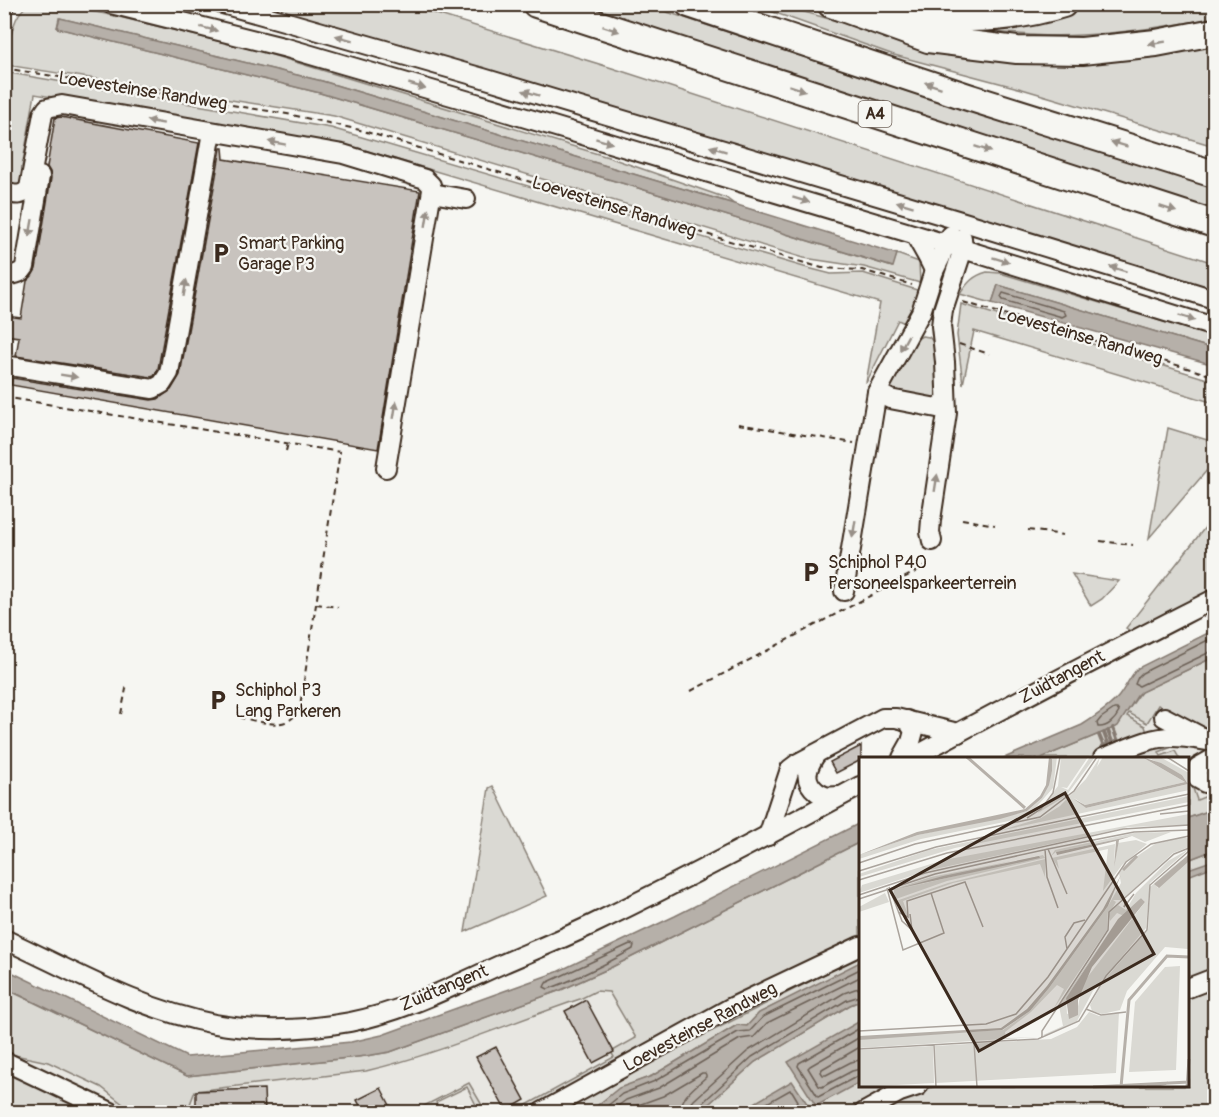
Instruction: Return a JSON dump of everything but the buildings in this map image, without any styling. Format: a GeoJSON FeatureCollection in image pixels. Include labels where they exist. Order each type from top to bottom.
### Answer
{"type":"FeatureCollection","features":[{"type":"Feature","properties":{"kind":"highway","name":"A4"},"geometry":{"type":"LineString","coordinates":[[536,4],[1215,224]]}},
{"type":"Feature","properties":{"kind":"highway"},"geometry":{"type":"LineString","coordinates":[[689,4],[968,97],[1215,174]]}},
{"type":"Feature","properties":{"kind":"highway"},"geometry":{"type":"LineString","coordinates":[[831,4],[928,39],[1017,50],[1082,51],[1155,43],[1215,32]]}},
{"type":"Feature","properties":{"kind":"highway"},"geometry":{"type":"LineString","coordinates":[[869,4],[929,16],[991,18],[1042,11],[1063,4]]}},
{"type":"Feature","properties":{"kind":"street"},"geometry":{"type":"LineString","coordinates":[[111,4],[287,48],[488,106],[945,243],[1215,327]]}},
{"type":"Feature","properties":{"kind":"street"},"geometry":{"type":"LineString","coordinates":[[222,4],[483,78],[1215,299]]}},
{"type":"Feature","properties":{"kind":"street"},"geometry":{"type":"LineString","coordinates":[[37,169],[27,162],[37,113],[62,105],[344,154],[425,179],[431,184],[432,193],[386,468]]}},
{"type":"Feature","properties":{"kind":"street"},"geometry":{"type":"LineString","coordinates":[[4,365],[153,389],[162,384],[169,373],[212,132]]}},
{"type":"Feature","properties":{"kind":"street"},"geometry":{"type":"LineString","coordinates":[[4,192],[14,195],[23,194],[29,188],[37,169]]}},
{"type":"Feature","properties":{"kind":"street"},"geometry":{"type":"LineString","coordinates":[[4,274],[16,275],[25,267],[37,169]]}},
{"type":"Feature","properties":{"kind":"street"},"geometry":{"type":"LineString","coordinates":[[432,193],[465,199]]}},
{"type":"Feature","properties":{"kind":"street"},"geometry":{"type":"LineString","coordinates":[[844,591],[877,392],[921,312],[945,243],[961,221]]}},
{"type":"Feature","properties":{"kind":"street"},"geometry":{"type":"LineString","coordinates":[[932,541],[931,520],[947,413],[941,326],[943,310],[963,249],[961,221]]}},
{"type":"Feature","properties":{"kind":"street"},"geometry":{"type":"LineString","coordinates":[[915,235],[934,271]]}},
{"type":"Feature","properties":{"kind":"street"},"geometry":{"type":"LineString","coordinates":[[877,392],[890,399],[937,408],[946,401]]}},
{"type":"Feature","properties":{"kind":"street","name":"Zuidtangent"},"geometry":{"type":"LineString","coordinates":[[916,757],[1087,664],[1215,599]]}},
{"type":"Feature","properties":{"kind":"street"},"geometry":{"type":"LineString","coordinates":[[1164,717],[1215,741]]}},
{"type":"Feature","properties":{"kind":"street"},"geometry":{"type":"LineString","coordinates":[[768,836],[789,769],[798,763],[883,718],[907,720],[958,733]]}},
{"type":"Feature","properties":{"kind":"street"},"geometry":{"type":"LineString","coordinates":[[903,757],[914,730],[907,720]]}},
{"type":"Feature","properties":{"kind":"street"},"geometry":{"type":"LineString","coordinates":[[1106,757],[1146,742],[1166,738],[1215,741]]}},
{"type":"Feature","properties":{"kind":"street"},"geometry":{"type":"LineString","coordinates":[[816,754],[809,764],[807,773],[811,787],[823,796],[840,796]]}},
{"type":"Feature","properties":{"kind":"street"},"geometry":{"type":"LineString","coordinates":[[1215,758],[1198,766],[1197,773],[1198,779],[1205,783],[1215,784]]}},
{"type":"Feature","properties":{"kind":"street","name":"Zuidtangent"},"geometry":{"type":"LineString","coordinates":[[4,939],[120,994],[154,1007],[216,1024],[247,1028],[311,1028],[352,1021],[403,1007],[589,926],[768,836],[859,787]]}},
{"type":"Feature","properties":{"kind":"street","name":"Loevesteinse Randweg"},"geometry":{"type":"LineString","coordinates":[[542,1113],[732,1007],[859,947]]}},
{"type":"Feature","properties":{"kind":"street"},"geometry":{"type":"LineString","coordinates":[[1189,988],[1215,978]]}},
{"type":"Feature","properties":{"kind":"street"},"geometry":{"type":"LineString","coordinates":[[4,1061],[111,1113]]}},
{"type":"Feature","properties":{"kind":"street"},"geometry":{"type":"LineString","coordinates":[[864,1113],[900,1092],[915,1087]]}},
{"type":"Feature","properties":{"kind":"path","name":"Loevesteinse Randweg"},"geometry":{"type":"LineString","coordinates":[[4,68],[287,114],[360,130],[822,268],[862,270],[928,290]]}},
{"type":"Feature","properties":{"kind":"path","name":"Loevesteinse Randweg"},"geometry":{"type":"LineString","coordinates":[[947,297],[1215,376]]}},
{"type":"Feature","properties":{"kind":"path"},"geometry":{"type":"LineString","coordinates":[[954,342],[989,354]]}},
{"type":"Feature","properties":{"kind":"path"},"geometry":{"type":"LineString","coordinates":[[4,397],[340,452],[300,706],[292,718],[282,723],[242,718]]}},
{"type":"Feature","properties":{"kind":"path"},"geometry":{"type":"LineString","coordinates":[[738,424],[868,446]]}},
{"type":"Feature","properties":{"kind":"path"},"geometry":{"type":"LineString","coordinates":[[286,451],[288,443]]}},
{"type":"Feature","properties":{"kind":"path"},"geometry":{"type":"LineString","coordinates":[[962,519],[995,525]]}},
{"type":"Feature","properties":{"kind":"path"},"geometry":{"type":"LineString","coordinates":[[1028,530],[1063,535]]}},
{"type":"Feature","properties":{"kind":"path"},"geometry":{"type":"LineString","coordinates":[[1100,541],[1133,545]]}},
{"type":"Feature","properties":{"kind":"path"},"geometry":{"type":"LineString","coordinates":[[691,691],[932,563]]}},
{"type":"Feature","properties":{"kind":"path"},"geometry":{"type":"LineString","coordinates":[[316,604],[338,607]]}},
{"type":"Feature","properties":{"kind":"path"},"geometry":{"type":"LineString","coordinates":[[121,714],[127,684]]}},
{"type":"Feature","properties":{"kind":"shaded area"},"geometry":{"type":"Polygon","coordinates":[[[28,5],[59,5],[111,15],[259,51],[608,157],[726,198],[734,204],[322,81],[59,18],[57,28],[320,93],[892,267],[897,254],[919,262],[920,283],[864,267],[804,258],[334,116],[6,65],[14,24],[22,10],[28,5]]]}},
{"type":"Feature","properties":{"kind":"shaded area"},"geometry":{"type":"Polygon","coordinates":[[[255,5],[407,5],[612,68],[1214,263],[1214,292],[255,5]]]}},
{"type":"Feature","properties":{"kind":"shaded area"},"geometry":{"type":"Polygon","coordinates":[[[584,5],[646,5],[903,90],[1214,185],[1214,210],[1044,156],[584,5]]]}},
{"type":"Feature","properties":{"kind":"shaded area"},"geometry":{"type":"Polygon","coordinates":[[[756,5],[780,5],[900,39],[1214,39],[1214,146],[1022,89],[894,55],[756,5]]]}},
{"type":"Feature","properties":{"kind":"shaded area"},"geometry":{"type":"Polygon","coordinates":[[[1093,5],[1214,5],[1214,18],[1131,31],[1066,36],[957,28],[1062,16],[1093,5]]]}},
{"type":"Feature","properties":{"kind":"shaded area"},"geometry":{"type":"Polygon","coordinates":[[[4,72],[331,128],[804,267],[831,274],[863,273],[920,291],[907,324],[898,320],[866,383],[880,303],[354,147],[35,94],[22,167],[25,172],[24,186],[5,188],[4,72]]]}},
{"type":"Feature","properties":{"kind":"shaded area"},"geometry":{"type":"Polygon","coordinates":[[[987,272],[1000,273],[1214,337],[1214,349],[998,285],[992,303],[960,294],[971,280],[987,272]]]}},
{"type":"Feature","properties":{"kind":"shaded area"},"geometry":{"type":"Polygon","coordinates":[[[961,304],[1214,381],[1214,403],[974,331],[963,384],[957,335],[961,304]]]}},
{"type":"Feature","properties":{"kind":"shaded area"},"geometry":{"type":"Polygon","coordinates":[[[922,336],[929,337],[934,343],[939,393],[932,399],[896,392],[890,388],[890,384],[915,340],[922,336]]]}},
{"type":"Feature","properties":{"kind":"shaded area"},"geometry":{"type":"Polygon","coordinates":[[[1168,428],[1214,442],[1214,462],[1149,538],[1168,428]]]}},
{"type":"Feature","properties":{"kind":"shaded area"},"geometry":{"type":"Polygon","coordinates":[[[1214,516],[1214,589],[1132,632],[1126,628],[1214,516]]]}},
{"type":"Feature","properties":{"kind":"shaded area"},"geometry":{"type":"Polygon","coordinates":[[[1072,574],[1119,581],[1102,599],[1091,606],[1072,574]]]}},
{"type":"Feature","properties":{"kind":"shaded area"},"geometry":{"type":"Polygon","coordinates":[[[1214,656],[1214,1112],[5,1112],[4,987],[187,1076],[385,1056],[609,976],[859,846],[859,1087],[1189,1087],[1189,757],[1052,757],[1120,729],[1139,698],[1214,656]]]}},
{"type":"Feature","properties":{"kind":"shaded area"},"geometry":{"type":"Polygon","coordinates":[[[1214,657],[1214,733],[1192,726],[1158,705],[1147,723],[1129,713],[1127,716],[1145,726],[1147,733],[1120,742],[1126,757],[1122,757],[1115,740],[1121,757],[1117,757],[1110,741],[1116,757],[1112,757],[1105,743],[1110,757],[1106,757],[1101,745],[1102,751],[1093,757],[1043,757],[1116,727],[1141,692],[1214,657]]]}},
{"type":"Feature","properties":{"kind":"shaded area"},"geometry":{"type":"Polygon","coordinates":[[[1177,745],[1159,752],[1161,756],[1175,751],[1178,757],[1126,756],[1153,746],[1177,745]]]}},
{"type":"Feature","properties":{"kind":"shaded area"},"geometry":{"type":"Polygon","coordinates":[[[1189,777],[1197,800],[1214,793],[1214,809],[1189,818],[1189,777]]]}},
{"type":"Feature","properties":{"kind":"shaded area"},"geometry":{"type":"Polygon","coordinates":[[[493,786],[547,896],[465,932],[489,788],[493,786]]]}},
{"type":"Feature","properties":{"kind":"shaded area"},"geometry":{"type":"Polygon","coordinates":[[[859,843],[859,942],[526,1112],[514,1112],[614,1057],[611,1052],[636,1038],[609,992],[596,991],[580,999],[447,1047],[366,1071],[195,1091],[187,1112],[133,1112],[101,1087],[48,1062],[5,1053],[4,988],[187,1076],[390,1052],[561,990],[610,968],[859,843]]]}},
{"type":"Feature","properties":{"kind":"shaded area"},"geometry":{"type":"Polygon","coordinates":[[[1214,850],[1214,973],[1189,982],[1189,860],[1214,850]]]}},
{"type":"Feature","properties":{"kind":"shaded area"},"geometry":{"type":"Polygon","coordinates":[[[859,957],[859,964],[759,1013],[747,1026],[737,1025],[652,1076],[619,1089],[595,1108],[594,1112],[562,1112],[584,1096],[859,957]]]}},
{"type":"Feature","properties":{"kind":"shaded area"},"geometry":{"type":"Polygon","coordinates":[[[1214,986],[1214,1112],[874,1112],[932,1087],[1189,1087],[1189,996],[1214,986]]]}},
{"type":"Feature","properties":{"kind":"shaded area"},"geometry":{"type":"Polygon","coordinates":[[[859,1001],[859,1087],[894,1087],[850,1112],[700,1112],[755,1062],[859,1001]]]}},
{"type":"Feature","properties":{"kind":"shaded area"},"geometry":{"type":"Polygon","coordinates":[[[5,1069],[94,1112],[5,1112],[5,1069]]]}},
{"type":"Feature","properties":{"kind":"shaded area"},"geometry":{"type":"Polygon","coordinates":[[[469,1083],[486,1112],[467,1111],[476,1105],[467,1087],[436,1102],[440,1112],[417,1112],[416,1110],[469,1083]]]}},
{"type":"Feature","properties":{"kind":"shaded area"},"geometry":{"type":"Polygon","coordinates":[[[455,1106],[458,1112],[440,1112],[455,1106]]]}},
{"type":"Feature","properties":{"kind":"water"},"geometry":{"type":"Polygon","coordinates":[[[60,18],[322,81],[897,254],[893,267],[320,93],[57,28],[60,18]]]}},
{"type":"Feature","properties":{"kind":"water"},"geometry":{"type":"Polygon","coordinates":[[[998,285],[1214,349],[1214,365],[992,303],[998,285]]]}},
{"type":"Feature","properties":{"kind":"water"},"geometry":{"type":"Polygon","coordinates":[[[1214,630],[1214,657],[1141,692],[1118,726],[1043,757],[1006,757],[1082,725],[1102,712],[1116,700],[1138,668],[1214,630]]]}},
{"type":"Feature","properties":{"kind":"water"},"geometry":{"type":"Polygon","coordinates":[[[1214,809],[1214,850],[1189,860],[1189,818],[1214,809]]]}},
{"type":"Feature","properties":{"kind":"water"},"geometry":{"type":"Polygon","coordinates":[[[859,824],[859,843],[610,968],[561,990],[390,1052],[187,1076],[5,988],[5,969],[187,1057],[351,1042],[382,1035],[557,972],[675,916],[859,824]]]}},
{"type":"Feature","properties":{"kind":"water"},"geometry":{"type":"Polygon","coordinates":[[[1214,860],[1214,866],[1189,876],[1189,869],[1214,860]]]}},
{"type":"Feature","properties":{"kind":"water"},"geometry":{"type":"Polygon","coordinates":[[[859,963],[859,1001],[755,1062],[700,1112],[594,1112],[594,1108],[619,1088],[652,1076],[737,1025],[747,1026],[759,1013],[859,963]]]}},
{"type":"Feature","properties":{"kind":"water"},"geometry":{"type":"Polygon","coordinates":[[[859,1022],[859,1083],[816,1106],[788,1062],[859,1022]]]}},
{"type":"Feature","properties":{"kind":"water"},"geometry":{"type":"Polygon","coordinates":[[[792,1081],[808,1105],[794,1112],[739,1112],[792,1081]]]}},
{"type":"Feature","properties":{"kind":"waterway"},"geometry":{"type":"LineString","coordinates":[[1113,728],[1120,747]]}},
{"type":"Feature","properties":{"kind":"waterway"},"geometry":{"type":"LineString","coordinates":[[1108,731],[1114,747]]}},
{"type":"Feature","properties":{"kind":"waterway"},"geometry":{"type":"LineString","coordinates":[[1104,733],[1110,749]]}},
{"type":"Feature","properties":{"kind":"waterway"},"geometry":{"type":"LineString","coordinates":[[1099,735],[1106,752]]}},
{"type":"Feature","properties":{"kind":"place","name":"Smart Parking Garage P3"},"geometry":{"type":"Point","coordinates":[221,253]}},
{"type":"Feature","properties":{"kind":"place","name":"Schiphol P40 Personeelsparkeerterrein"},"geometry":{"type":"Point","coordinates":[811,572]}},
{"type":"Feature","properties":{"kind":"place","name":"Schiphol P3 Lang Parkeren"},"geometry":{"type":"Point","coordinates":[218,700]}}]}
